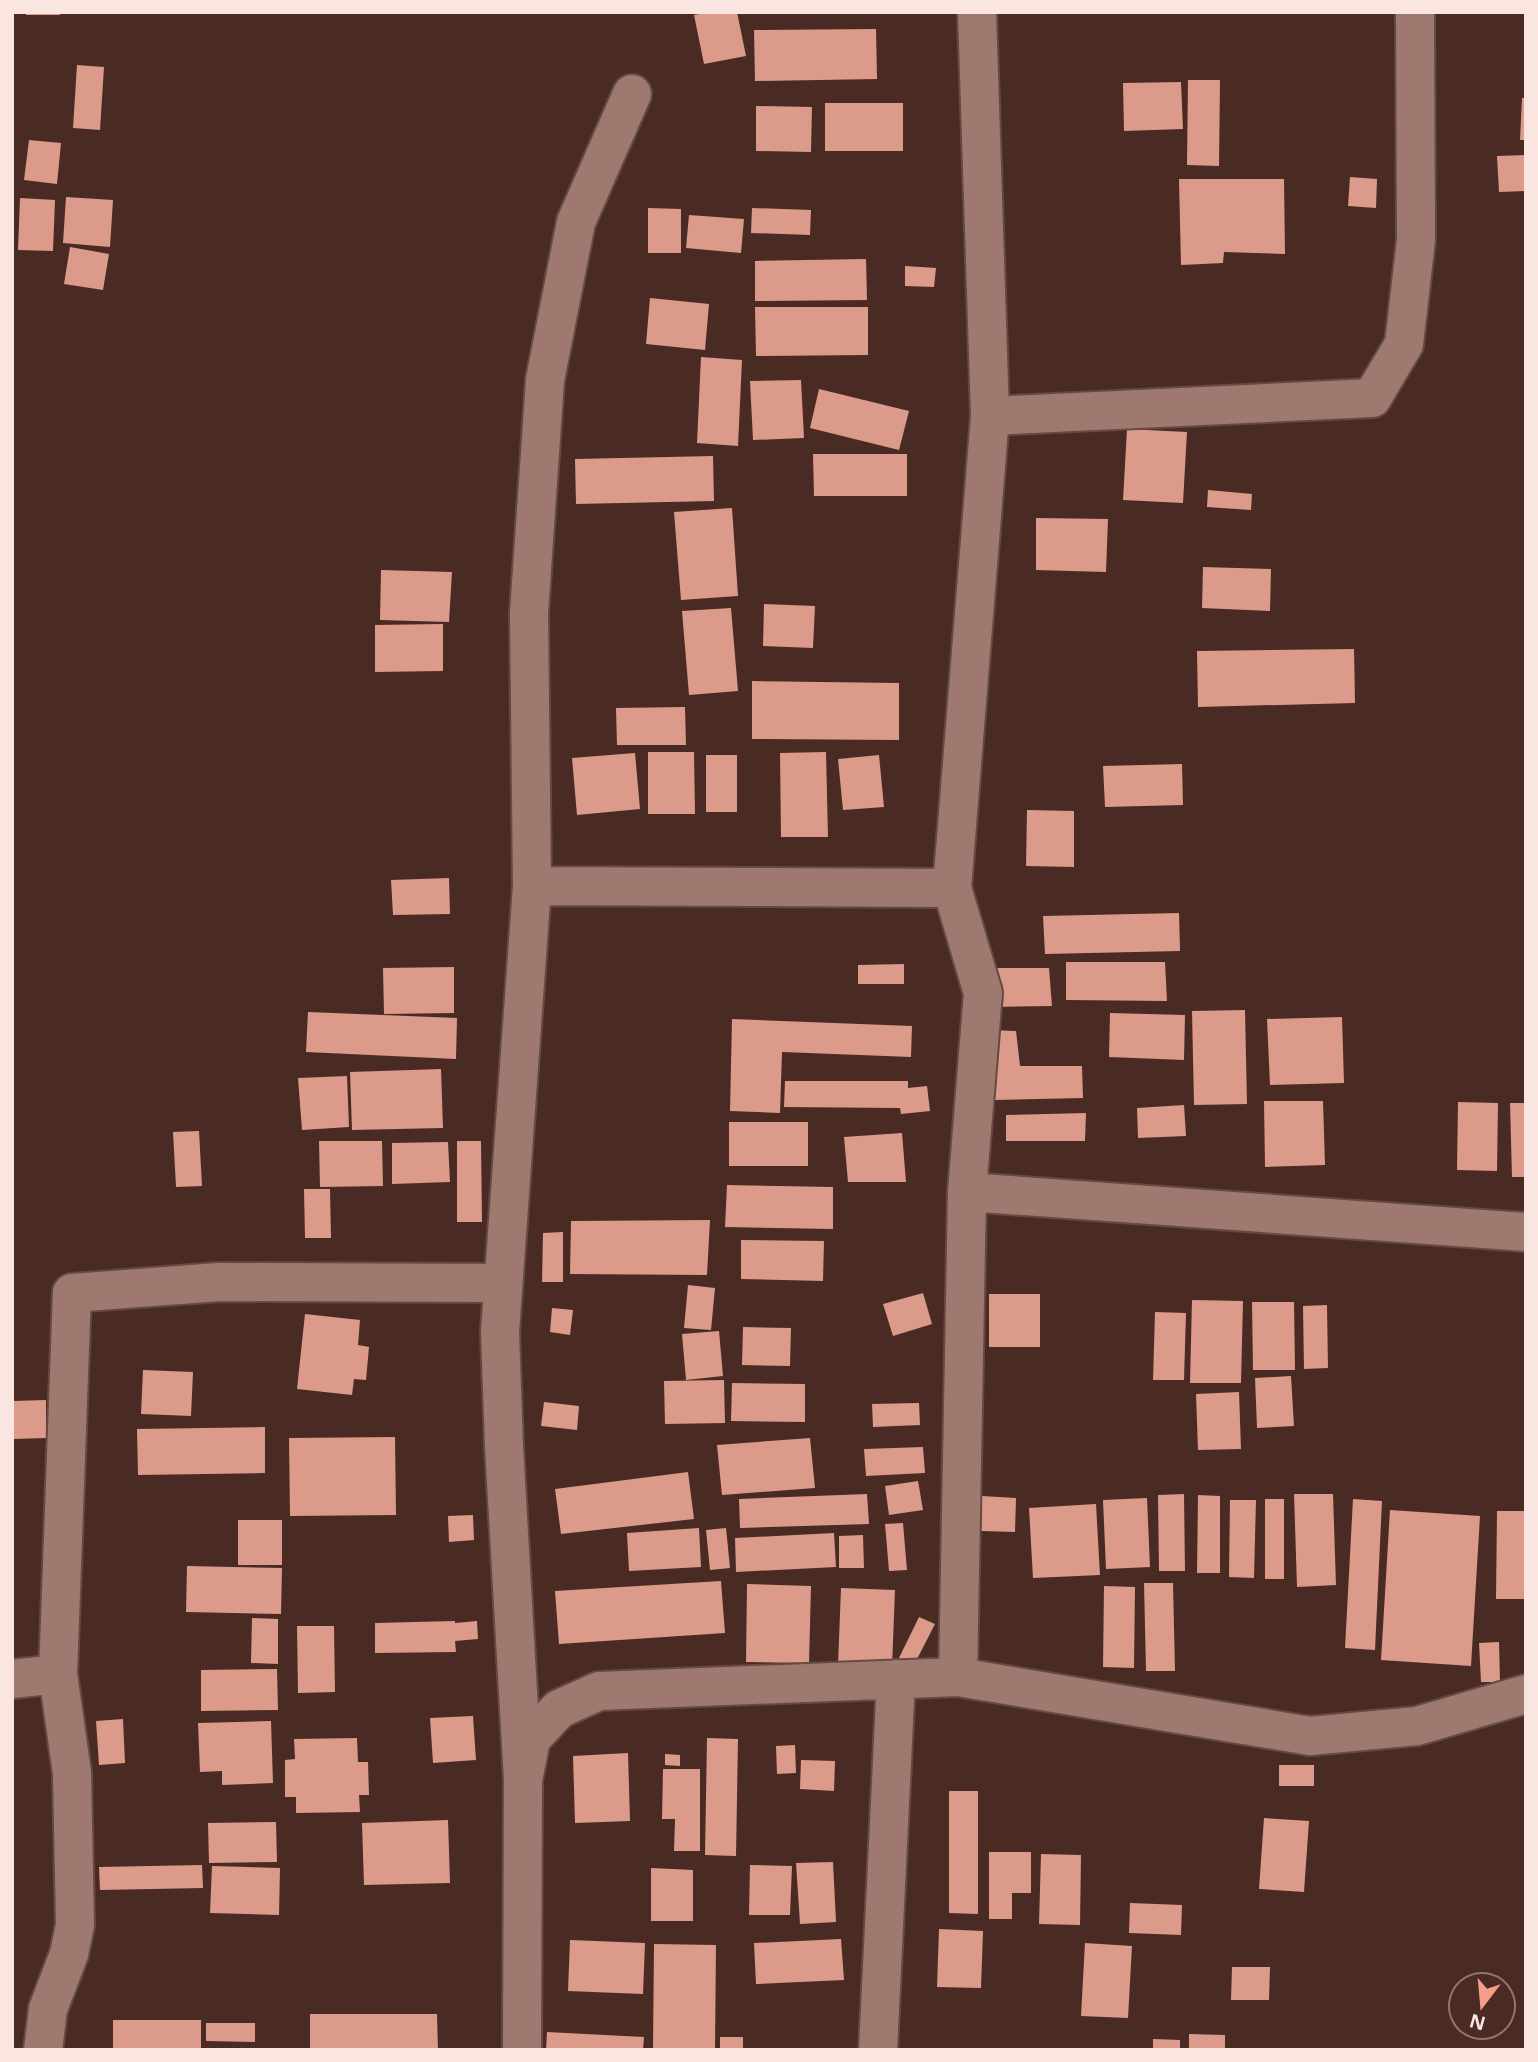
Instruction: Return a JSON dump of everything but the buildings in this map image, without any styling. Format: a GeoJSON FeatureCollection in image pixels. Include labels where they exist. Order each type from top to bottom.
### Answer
{"type":"FeatureCollection","features":[{"type":"Feature","properties":{"kind":"street"},"geometry":{"type":"LineString","coordinates":[[958,1677],[967,1192],[983,993],[952,888],[990,416],[977,12]]}},
{"type":"Feature","properties":{"kind":"street"},"geometry":{"type":"LineString","coordinates":[[990,416],[1372,398],[1404,344],[1415,253],[1415,12]]}},
{"type":"Feature","properties":{"kind":"street"},"geometry":{"type":"LineString","coordinates":[[522,2050],[523,1780],[500,1332],[532,887],[529,613],[545,380],[576,222],[632,94]]}},
{"type":"Feature","properties":{"kind":"street"},"geometry":{"type":"LineString","coordinates":[[532,887],[952,888]]}},
{"type":"Feature","properties":{"kind":"street"},"geometry":{"type":"LineString","coordinates":[[967,1192],[1526,1232]]}},
{"type":"Feature","properties":{"kind":"street"},"geometry":{"type":"LineString","coordinates":[[43,2050],[48,2009],[69,1954],[75,1925],[72,1773],[58,1674],[72,1293],[219,1282],[503,1283]]}},
{"type":"Feature","properties":{"kind":"street"},"geometry":{"type":"LineString","coordinates":[[12,1679],[58,1674]]}},
{"type":"Feature","properties":{"kind":"street"},"geometry":{"type":"LineString","coordinates":[[523,1780],[531,1739],[559,1709],[599,1691],[958,1677],[1310,1737],[1417,1726],[1526,1694]]}},
{"type":"Feature","properties":{"kind":"street"},"geometry":{"type":"LineString","coordinates":[[878,2050],[896,1679]]}}]}
